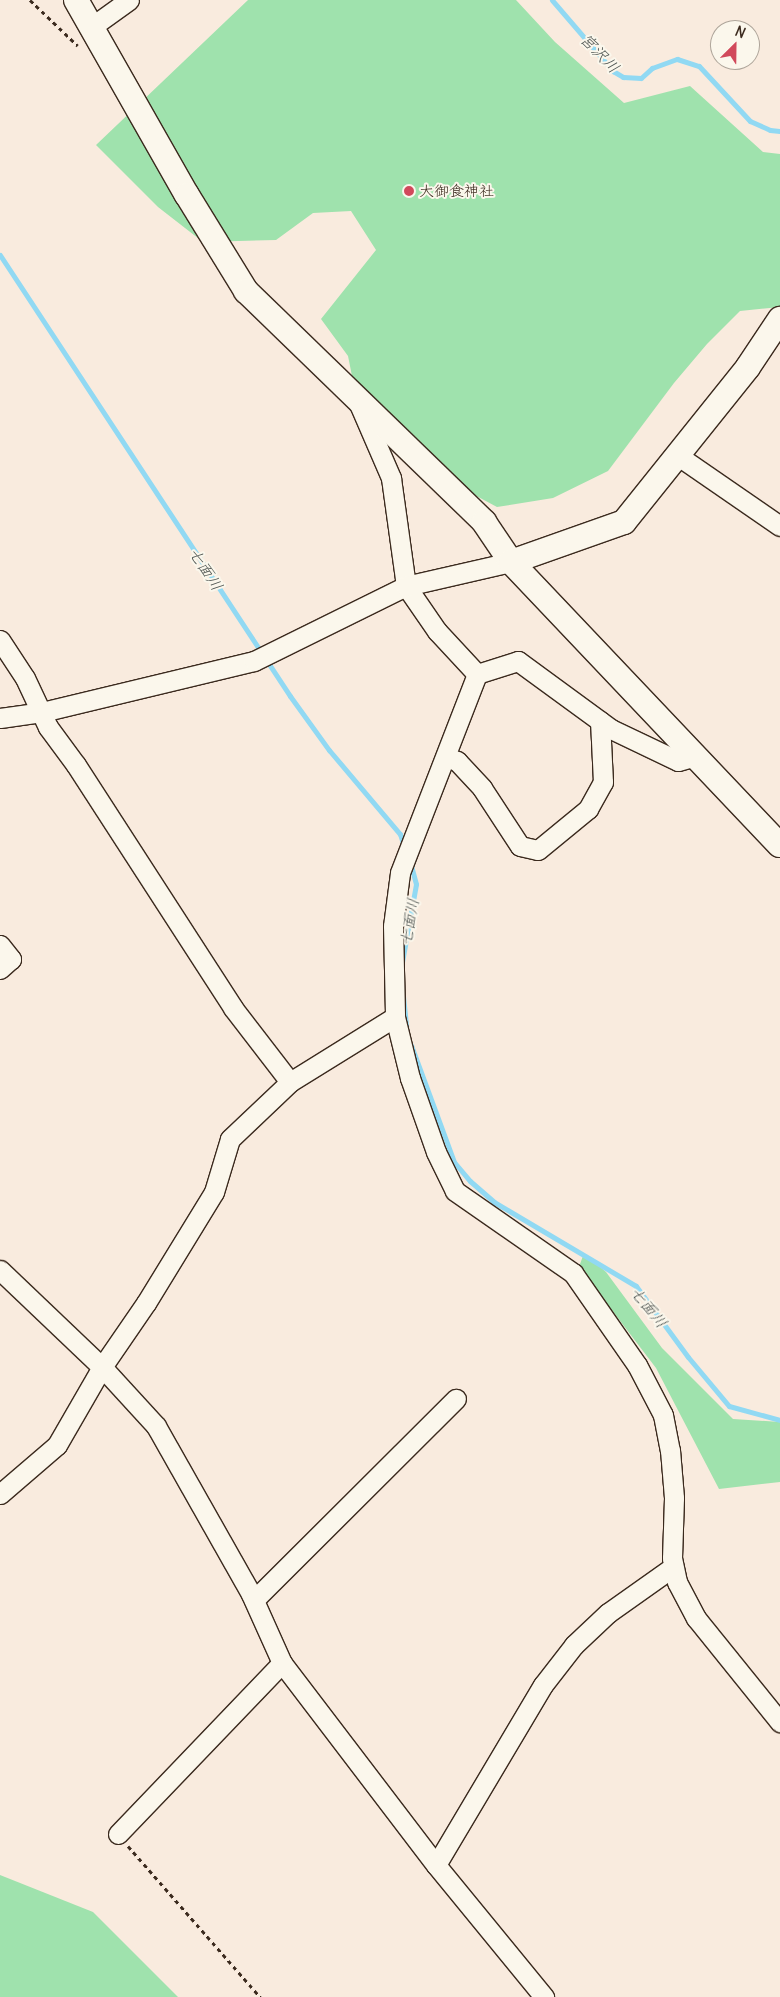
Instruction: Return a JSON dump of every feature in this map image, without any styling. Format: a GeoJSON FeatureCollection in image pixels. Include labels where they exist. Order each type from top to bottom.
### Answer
{"type":"FeatureCollection","features":[{"type":"Feature","properties":{"kind":"street"},"geometry":{"type":"LineString","coordinates":[[76,0],[85,38],[246,291],[484,522],[512,562],[694,756],[780,844]]}},
{"type":"Feature","properties":{"kind":"street"},"geometry":{"type":"LineString","coordinates":[[85,38],[129,0]]}},
{"type":"Feature","properties":{"kind":"street"},"geometry":{"type":"LineString","coordinates":[[0,718],[42,712],[254,661],[406,586],[512,562],[624,522],[748,367],[780,320]]}},
{"type":"Feature","properties":{"kind":"street"},"geometry":{"type":"LineString","coordinates":[[356,396],[391,478],[406,586],[437,631],[476,674]]}},
{"type":"Feature","properties":{"kind":"street"},"geometry":{"type":"LineString","coordinates":[[677,455],[780,526]]}},
{"type":"Feature","properties":{"kind":"street"},"geometry":{"type":"LineString","coordinates":[[0,640],[42,712],[48,727],[76,764],[233,1008],[290,1082]]}},
{"type":"Feature","properties":{"kind":"street"},"geometry":{"type":"LineString","coordinates":[[476,674],[518,661],[600,721],[678,761],[694,756]]}},
{"type":"Feature","properties":{"kind":"street"},"geometry":{"type":"LineString","coordinates":[[476,674],[446,757],[402,867],[394,926],[395,1017],[410,1078],[436,1152],[455,1191],[495,1222],[573,1273],[637,1365],[663,1415],[674,1498],[673,1567],[696,1618],[780,1722]]}},
{"type":"Feature","properties":{"kind":"street"},"geometry":{"type":"LineString","coordinates":[[446,757],[457,761],[482,788],[520,846],[538,850],[588,809],[603,782],[600,721]]}},
{"type":"Feature","properties":{"kind":"street"},"geometry":{"type":"LineString","coordinates":[[0,945],[11,959],[0,969]]}},
{"type":"Feature","properties":{"kind":"street"},"geometry":{"type":"LineString","coordinates":[[0,1494],[57,1445],[102,1367],[146,1302],[214,1192],[230,1139],[290,1082],[395,1017]]}},
{"type":"Feature","properties":{"kind":"street"},"geometry":{"type":"LineString","coordinates":[[0,1270],[102,1367],[156,1426],[254,1600],[282,1663],[436,1865],[543,1997]]}},
{"type":"Feature","properties":{"kind":"street"},"geometry":{"type":"LineString","coordinates":[[254,1600],[456,1399]]}},
{"type":"Feature","properties":{"kind":"street"},"geometry":{"type":"LineString","coordinates":[[436,1865],[543,1685],[574,1645],[608,1613],[673,1567]]}},
{"type":"Feature","properties":{"kind":"street"},"geometry":{"type":"LineString","coordinates":[[118,1834],[282,1663]]}},
{"type":"Feature","properties":{"kind":"path"},"geometry":{"type":"LineString","coordinates":[[30,0],[85,38]]}},
{"type":"Feature","properties":{"kind":"path"},"geometry":{"type":"LineString","coordinates":[[118,1834],[260,1997]]}},
{"type":"Feature","properties":{"kind":"green space"},"geometry":{"type":"Polygon","coordinates":[[[248,0],[516,0],[555,42],[624,103],[690,86],[763,152],[780,154],[780,307],[740,311],[707,344],[674,383],[608,471],[553,498],[497,507],[426,469],[356,396],[348,356],[321,319],[376,250],[351,211],[313,213],[276,240],[203,242],[158,207],[96,145],[248,0]]]}},
{"type":"Feature","properties":{"kind":"green space"},"geometry":{"type":"Polygon","coordinates":[[[584,1253],[606,1272],[662,1348],[733,1419],[780,1422],[780,1482],[719,1489],[656,1368],[579,1267],[584,1253]]]}},
{"type":"Feature","properties":{"kind":"green space"},"geometry":{"type":"Polygon","coordinates":[[[0,1875],[93,1912],[178,1997],[0,1997],[0,1875]]]}},
{"type":"Feature","properties":{"kind":"waterway","name":"宮沢川"},"geometry":{"type":"LineString","coordinates":[[552,0],[613,71],[623,77],[641,78],[652,68],[677,59],[699,66],[750,121],[770,130],[780,131]]}},
{"type":"Feature","properties":{"kind":"waterway","name":"七面川"},"geometry":{"type":"LineString","coordinates":[[0,255],[290,696],[329,750],[400,834],[404,846]]}},
{"type":"Feature","properties":{"kind":"waterway","name":"七面川"},"geometry":{"type":"LineString","coordinates":[[402,962],[416,884],[410,861]]}},
{"type":"Feature","properties":{"kind":"waterway","name":"七面川"},"geometry":{"type":"LineString","coordinates":[[403,996],[406,1027]]}},
{"type":"Feature","properties":{"kind":"waterway","name":"七面川"},"geometry":{"type":"LineString","coordinates":[[411,1045],[454,1162],[470,1181],[494,1202],[636,1286],[688,1357],[729,1406],[780,1420]]}},
{"type":"Feature","properties":{"kind":"place","name":"大御食神社"},"geometry":{"type":"Point","coordinates":[409,191]}}]}
